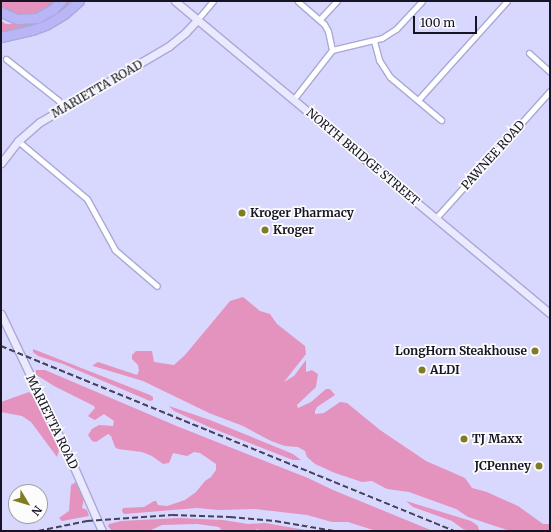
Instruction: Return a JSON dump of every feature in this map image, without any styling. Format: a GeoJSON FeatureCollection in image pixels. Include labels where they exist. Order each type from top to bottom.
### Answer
{"type":"FeatureCollection","features":[{"type":"Feature","properties":{"kind":"highway"},"geometry":{"type":"LineString","coordinates":[[1,12],[17,19],[33,19],[46,13],[61,1]]}},
{"type":"Feature","properties":{"kind":"highway"},"geometry":{"type":"LineString","coordinates":[[1,37],[32,30],[46,25],[64,14],[79,1]]}},
{"type":"Feature","properties":{"kind":"main road","name":"NORTH BRIDGE STREET"},"geometry":{"type":"LineString","coordinates":[[176,1],[550,313]]}},
{"type":"Feature","properties":{"kind":"main road","name":"MARIETTA ROAD"},"geometry":{"type":"LineString","coordinates":[[2,160],[18,141],[40,122],[169,46],[198,20]]}},
{"type":"Feature","properties":{"kind":"main road","name":"MARIETTA ROAD"},"geometry":{"type":"LineString","coordinates":[[1,314],[73,464],[102,531]]}},
{"type":"Feature","properties":{"kind":"street"},"geometry":{"type":"LineString","coordinates":[[198,20],[213,1]]}},
{"type":"Feature","properties":{"kind":"street"},"geometry":{"type":"LineString","coordinates":[[298,1],[320,19],[328,31],[332,50]]}},
{"type":"Feature","properties":{"kind":"street"},"geometry":{"type":"LineString","coordinates":[[320,19],[337,1]]}},
{"type":"Feature","properties":{"kind":"street"},"geometry":{"type":"LineString","coordinates":[[293,100],[332,50],[374,41],[396,29],[422,1]]}},
{"type":"Feature","properties":{"kind":"street"},"geometry":{"type":"LineString","coordinates":[[418,100],[507,1]]}},
{"type":"Feature","properties":{"kind":"street"},"geometry":{"type":"LineString","coordinates":[[374,41],[380,60],[388,73],[441,120]]}},
{"type":"Feature","properties":{"kind":"street"},"geometry":{"type":"LineString","coordinates":[[529,53],[550,72]]}},
{"type":"Feature","properties":{"kind":"street"},"geometry":{"type":"LineString","coordinates":[[6,59],[58,100],[64,108]]}},
{"type":"Feature","properties":{"kind":"street","name":"PAWNEE ROAD"},"geometry":{"type":"LineString","coordinates":[[436,218],[550,92]]}},
{"type":"Feature","properties":{"kind":"street"},"geometry":{"type":"LineString","coordinates":[[18,141],[87,200],[115,250],[157,286]]}},
{"type":"Feature","properties":{"kind":"shaded area"},"geometry":{"type":"Polygon","coordinates":[[[1,1],[55,1],[47,8],[34,14],[20,15],[6,12],[1,8],[1,1]]]}},
{"type":"Feature","properties":{"kind":"shaded area"},"geometry":{"type":"Polygon","coordinates":[[[63,1],[74,1],[67,8],[39,25],[1,34],[1,21],[6,24],[25,23],[63,1]]]}},
{"type":"Feature","properties":{"kind":"shaded area"},"geometry":{"type":"Polygon","coordinates":[[[243,297],[260,311],[270,314],[277,324],[305,346],[306,354],[284,382],[294,376],[306,360],[306,372],[312,370],[318,374],[316,387],[297,405],[298,408],[311,402],[326,389],[330,389],[335,395],[317,407],[315,414],[324,413],[340,402],[347,403],[380,430],[426,461],[465,478],[472,488],[487,492],[518,506],[543,524],[550,524],[550,531],[510,531],[468,517],[456,509],[409,492],[387,489],[372,481],[362,482],[335,473],[315,464],[307,457],[305,451],[298,447],[285,446],[271,441],[243,426],[209,413],[143,381],[93,366],[98,362],[137,375],[139,371],[138,365],[132,359],[132,355],[136,351],[152,351],[154,362],[174,365],[185,355],[230,301],[243,297]]]}},
{"type":"Feature","properties":{"kind":"shaded area"},"geometry":{"type":"Polygon","coordinates":[[[33,349],[150,395],[153,397],[153,400],[150,401],[63,364],[38,356],[33,352],[33,349]]]}},
{"type":"Feature","properties":{"kind":"shaded area"},"geometry":{"type":"Polygon","coordinates":[[[36,370],[45,370],[179,427],[308,478],[333,490],[433,531],[376,531],[348,522],[332,522],[307,515],[255,509],[219,510],[197,508],[124,514],[122,511],[123,508],[144,507],[154,501],[156,501],[158,505],[167,506],[185,500],[196,492],[205,481],[211,477],[216,470],[216,464],[200,453],[194,452],[187,456],[173,453],[169,463],[163,464],[152,456],[142,452],[118,449],[115,447],[111,436],[108,434],[96,442],[92,441],[88,435],[92,429],[99,425],[113,426],[114,421],[104,414],[95,420],[91,418],[88,416],[95,408],[94,406],[54,386],[35,374],[36,370]]]}},
{"type":"Feature","properties":{"kind":"shaded area"},"geometry":{"type":"Polygon","coordinates":[[[29,392],[37,399],[54,436],[59,450],[57,457],[31,422],[22,416],[1,412],[1,402],[29,392]]]}},
{"type":"Feature","properties":{"kind":"shaded area"},"geometry":{"type":"Polygon","coordinates":[[[169,406],[210,420],[293,454],[301,460],[293,460],[209,427],[174,411],[169,406]]]}},
{"type":"Feature","properties":{"kind":"shaded area"},"geometry":{"type":"Polygon","coordinates":[[[76,482],[84,498],[82,508],[87,510],[89,516],[62,521],[59,518],[69,511],[71,485],[76,482]]]}},
{"type":"Feature","properties":{"kind":"shaded area"},"geometry":{"type":"Polygon","coordinates":[[[406,501],[471,521],[478,526],[479,530],[470,531],[463,529],[452,521],[413,507],[406,501]]]}},
{"type":"Feature","properties":{"kind":"shaded area"},"geometry":{"type":"Polygon","coordinates":[[[179,518],[223,520],[248,524],[265,523],[311,531],[263,531],[256,529],[256,531],[222,531],[219,527],[197,524],[162,525],[149,531],[112,531],[108,526],[109,524],[121,521],[179,518]]]}},
{"type":"Feature","properties":{"kind":"railway"},"geometry":{"type":"LineString","coordinates":[[1,346],[455,531]]}},
{"type":"Feature","properties":{"kind":"railway"},"geometry":{"type":"LineString","coordinates":[[38,531],[87,521],[172,515],[230,517],[275,521],[334,531]]}},
{"type":"Feature","properties":{"kind":"place","name":"Kroger Pharmacy"},"geometry":{"type":"Point","coordinates":[242,213]}},
{"type":"Feature","properties":{"kind":"place","name":"Kroger"},"geometry":{"type":"Point","coordinates":[265,230]}},
{"type":"Feature","properties":{"kind":"place","name":"LongHorn Steakhouse"},"geometry":{"type":"Point","coordinates":[535,351]}},
{"type":"Feature","properties":{"kind":"place","name":"ALDI"},"geometry":{"type":"Point","coordinates":[422,370]}},
{"type":"Feature","properties":{"kind":"place","name":"TJ Maxx"},"geometry":{"type":"Point","coordinates":[464,439]}},
{"type":"Feature","properties":{"kind":"place","name":"JCPenney"},"geometry":{"type":"Point","coordinates":[539,466]}}]}
